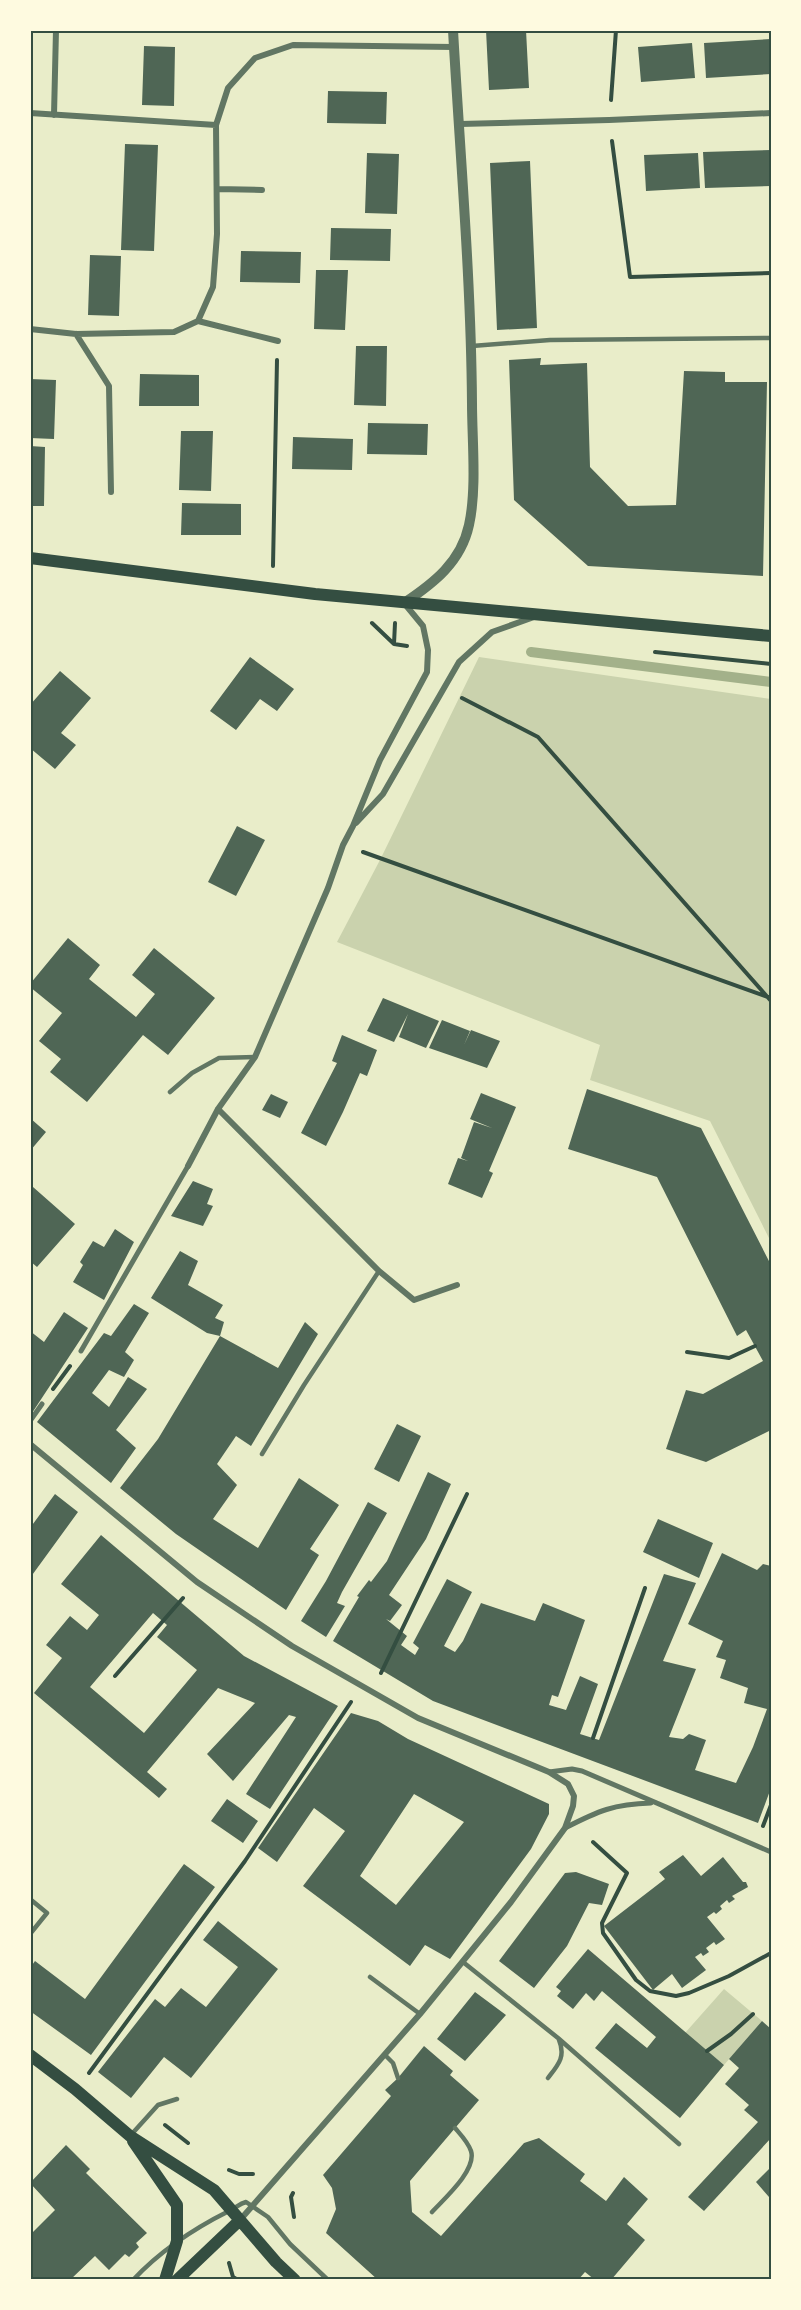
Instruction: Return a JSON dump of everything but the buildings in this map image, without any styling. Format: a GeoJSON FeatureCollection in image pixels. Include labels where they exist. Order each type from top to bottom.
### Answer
{"type":"FeatureCollection","features":[{"type":"Feature","properties":{"kind":"main road"},"geometry":{"type":"LineString","coordinates":[[30,558],[315,594],[771,636]]}},
{"type":"Feature","properties":{"kind":"main road"},"geometry":{"type":"LineString","coordinates":[[30,2055],[75,2089],[130,2136],[214,2190],[276,2262],[295,2280]]}},
{"type":"Feature","properties":{"kind":"main road"},"geometry":{"type":"LineString","coordinates":[[130,2136],[177,2205],[177,2241],[165,2280]]}},
{"type":"Feature","properties":{"kind":"main road"},"geometry":{"type":"LineString","coordinates":[[177,2280],[236,2215]]}},
{"type":"Feature","properties":{"kind":"street"},"geometry":{"type":"LineString","coordinates":[[54,115],[56,30]]}},
{"type":"Feature","properties":{"kind":"street"},"geometry":{"type":"LineString","coordinates":[[81,1351],[188,1166],[218,1109],[255,1057],[380,760],[427,672],[428,650],[423,626],[404,603],[432,585],[454,561],[469,526],[472,485],[472,346],[453,30]]}},
{"type":"Feature","properties":{"kind":"street"},"geometry":{"type":"LineString","coordinates":[[198,321],[213,286],[217,234],[216,125],[228,88],[255,58],[293,45],[454,47]]}},
{"type":"Feature","properties":{"kind":"street"},"geometry":{"type":"LineString","coordinates":[[460,124],[771,112]]}},
{"type":"Feature","properties":{"kind":"street"},"geometry":{"type":"LineString","coordinates":[[30,113],[216,125]]}},
{"type":"Feature","properties":{"kind":"street"},"geometry":{"type":"LineString","coordinates":[[217,189],[262,190]]}},
{"type":"Feature","properties":{"kind":"street"},"geometry":{"type":"LineString","coordinates":[[30,329],[76,334],[174,332],[198,321],[278,341]]}},
{"type":"Feature","properties":{"kind":"street"},"geometry":{"type":"LineString","coordinates":[[76,334],[109,386],[111,492]]}},
{"type":"Feature","properties":{"kind":"street"},"geometry":{"type":"LineString","coordinates":[[354,826],[383,794],[459,662],[492,632],[539,615]]}},
{"type":"Feature","properties":{"kind":"street"},"geometry":{"type":"LineString","coordinates":[[218,1109],[379,1271],[414,1300],[457,1285]]}},
{"type":"Feature","properties":{"kind":"street"},"geometry":{"type":"LineString","coordinates":[[30,1420],[42,1404]]}},
{"type":"Feature","properties":{"kind":"street"},"geometry":{"type":"LineString","coordinates":[[30,1444],[197,1582],[292,1646],[418,1718],[549,1772],[568,1784],[574,1796],[565,1828],[511,1902],[463,1962],[253,2205],[236,2215]]}},
{"type":"Feature","properties":{"kind":"street"},"geometry":{"type":"LineString","coordinates":[[549,1772],[572,1769],[582,1771],[771,1852]]}},
{"type":"Feature","properties":{"kind":"street"},"geometry":{"type":"LineString","coordinates":[[565,1828],[602,1809],[625,1804],[653,1803]]}},
{"type":"Feature","properties":{"kind":"lane"},"geometry":{"type":"LineString","coordinates":[[472,346],[550,340],[771,338]]}},
{"type":"Feature","properties":{"kind":"lane"},"geometry":{"type":"LineString","coordinates":[[170,1092],[192,1073],[219,1058],[255,1057]]}},
{"type":"Feature","properties":{"kind":"lane"},"geometry":{"type":"LineString","coordinates":[[262,1454],[379,1271]]}},
{"type":"Feature","properties":{"kind":"lane"},"geometry":{"type":"LineString","coordinates":[[30,1899],[47,1913],[30,1934]]}},
{"type":"Feature","properties":{"kind":"lane"},"geometry":{"type":"LineString","coordinates":[[463,1962],[558,2038],[679,2144]]}},
{"type":"Feature","properties":{"kind":"lane"},"geometry":{"type":"LineString","coordinates":[[370,1977],[420,2014]]}},
{"type":"Feature","properties":{"kind":"lane"},"geometry":{"type":"LineString","coordinates":[[548,2078],[561,2061],[558,2038]]}},
{"type":"Feature","properties":{"kind":"lane"},"geometry":{"type":"LineString","coordinates":[[385,2055],[393,2063],[398,2078]]}},
{"type":"Feature","properties":{"kind":"lane"},"geometry":{"type":"LineString","coordinates":[[130,2136],[158,2105],[177,2099]]}},
{"type":"Feature","properties":{"kind":"lane"},"geometry":{"type":"LineString","coordinates":[[432,2212],[468,2172],[472,2161],[472,2153],[466,2141],[455,2128]]}},
{"type":"Feature","properties":{"kind":"lane"},"geometry":{"type":"LineString","coordinates":[[134,2280],[149,2263],[177,2241],[212,2219],[236,2215],[238,2204],[246,2202],[268,2217],[290,2244],[328,2280]]}},
{"type":"Feature","properties":{"kind":"path"},"geometry":{"type":"LineString","coordinates":[[616,30],[609,120],[630,277],[771,273]]}},
{"type":"Feature","properties":{"kind":"path"},"geometry":{"type":"LineString","coordinates":[[272,588],[278,341]]}},
{"type":"Feature","properties":{"kind":"path"},"geometry":{"type":"LineString","coordinates":[[445,684],[461,698],[538,737],[770,999]]}},
{"type":"Feature","properties":{"kind":"path"},"geometry":{"type":"LineString","coordinates":[[343,846],[770,999]]}},
{"type":"Feature","properties":{"kind":"path"},"geometry":{"type":"LineString","coordinates":[[687,1352],[729,1358],[755,1346]]}},
{"type":"Feature","properties":{"kind":"path"},"geometry":{"type":"LineString","coordinates":[[42,1404],[81,1351]]}},
{"type":"Feature","properties":{"kind":"path"},"geometry":{"type":"LineString","coordinates":[[372,1693],[467,1494]]}},
{"type":"Feature","properties":{"kind":"path"},"geometry":{"type":"LineString","coordinates":[[115,1676],[197,1582]]}},
{"type":"Feature","properties":{"kind":"path"},"geometry":{"type":"LineString","coordinates":[[593,1738],[645,1588]]}},
{"type":"Feature","properties":{"kind":"path"},"geometry":{"type":"LineString","coordinates":[[75,2089],[245,1861],[360,1686]]}},
{"type":"Feature","properties":{"kind":"path"},"geometry":{"type":"LineString","coordinates":[[763,1826],[771,1805]]}},
{"type":"Feature","properties":{"kind":"path"},"geometry":{"type":"LineString","coordinates":[[593,1842],[627,1873],[602,1923],[603,1933],[636,1980],[650,1991],[676,1996],[689,1993],[729,1976],[771,1953]]}},
{"type":"Feature","properties":{"kind":"path"},"geometry":{"type":"LineString","coordinates":[[707,2051],[753,2014]]}},
{"type":"Feature","properties":{"kind":"path"},"geometry":{"type":"LineString","coordinates":[[149,2114],[192,2146]]}},
{"type":"Feature","properties":{"kind":"path"},"geometry":{"type":"LineString","coordinates":[[227,2170],[239,2174],[259,2172]]}},
{"type":"Feature","properties":{"kind":"path"},"geometry":{"type":"LineString","coordinates":[[295,2189],[291,2197],[296,2225]]}},
{"type":"Feature","properties":{"kind":"green space"},"geometry":{"type":"Polygon","coordinates":[[[479,657],[771,699],[771,1242],[710,1121],[590,1080],[600,1045],[337,942],[381,858],[479,657]]]}},
{"type":"Feature","properties":{"kind":"green space"},"geometry":{"type":"Polygon","coordinates":[[[724,1989],[762,2021],[724,2065],[685,2033],[724,1989]]]}},
{"type":"Feature","properties":{"kind":"waterway"},"geometry":{"type":"LineString","coordinates":[[531,652],[771,682]]}}]}
